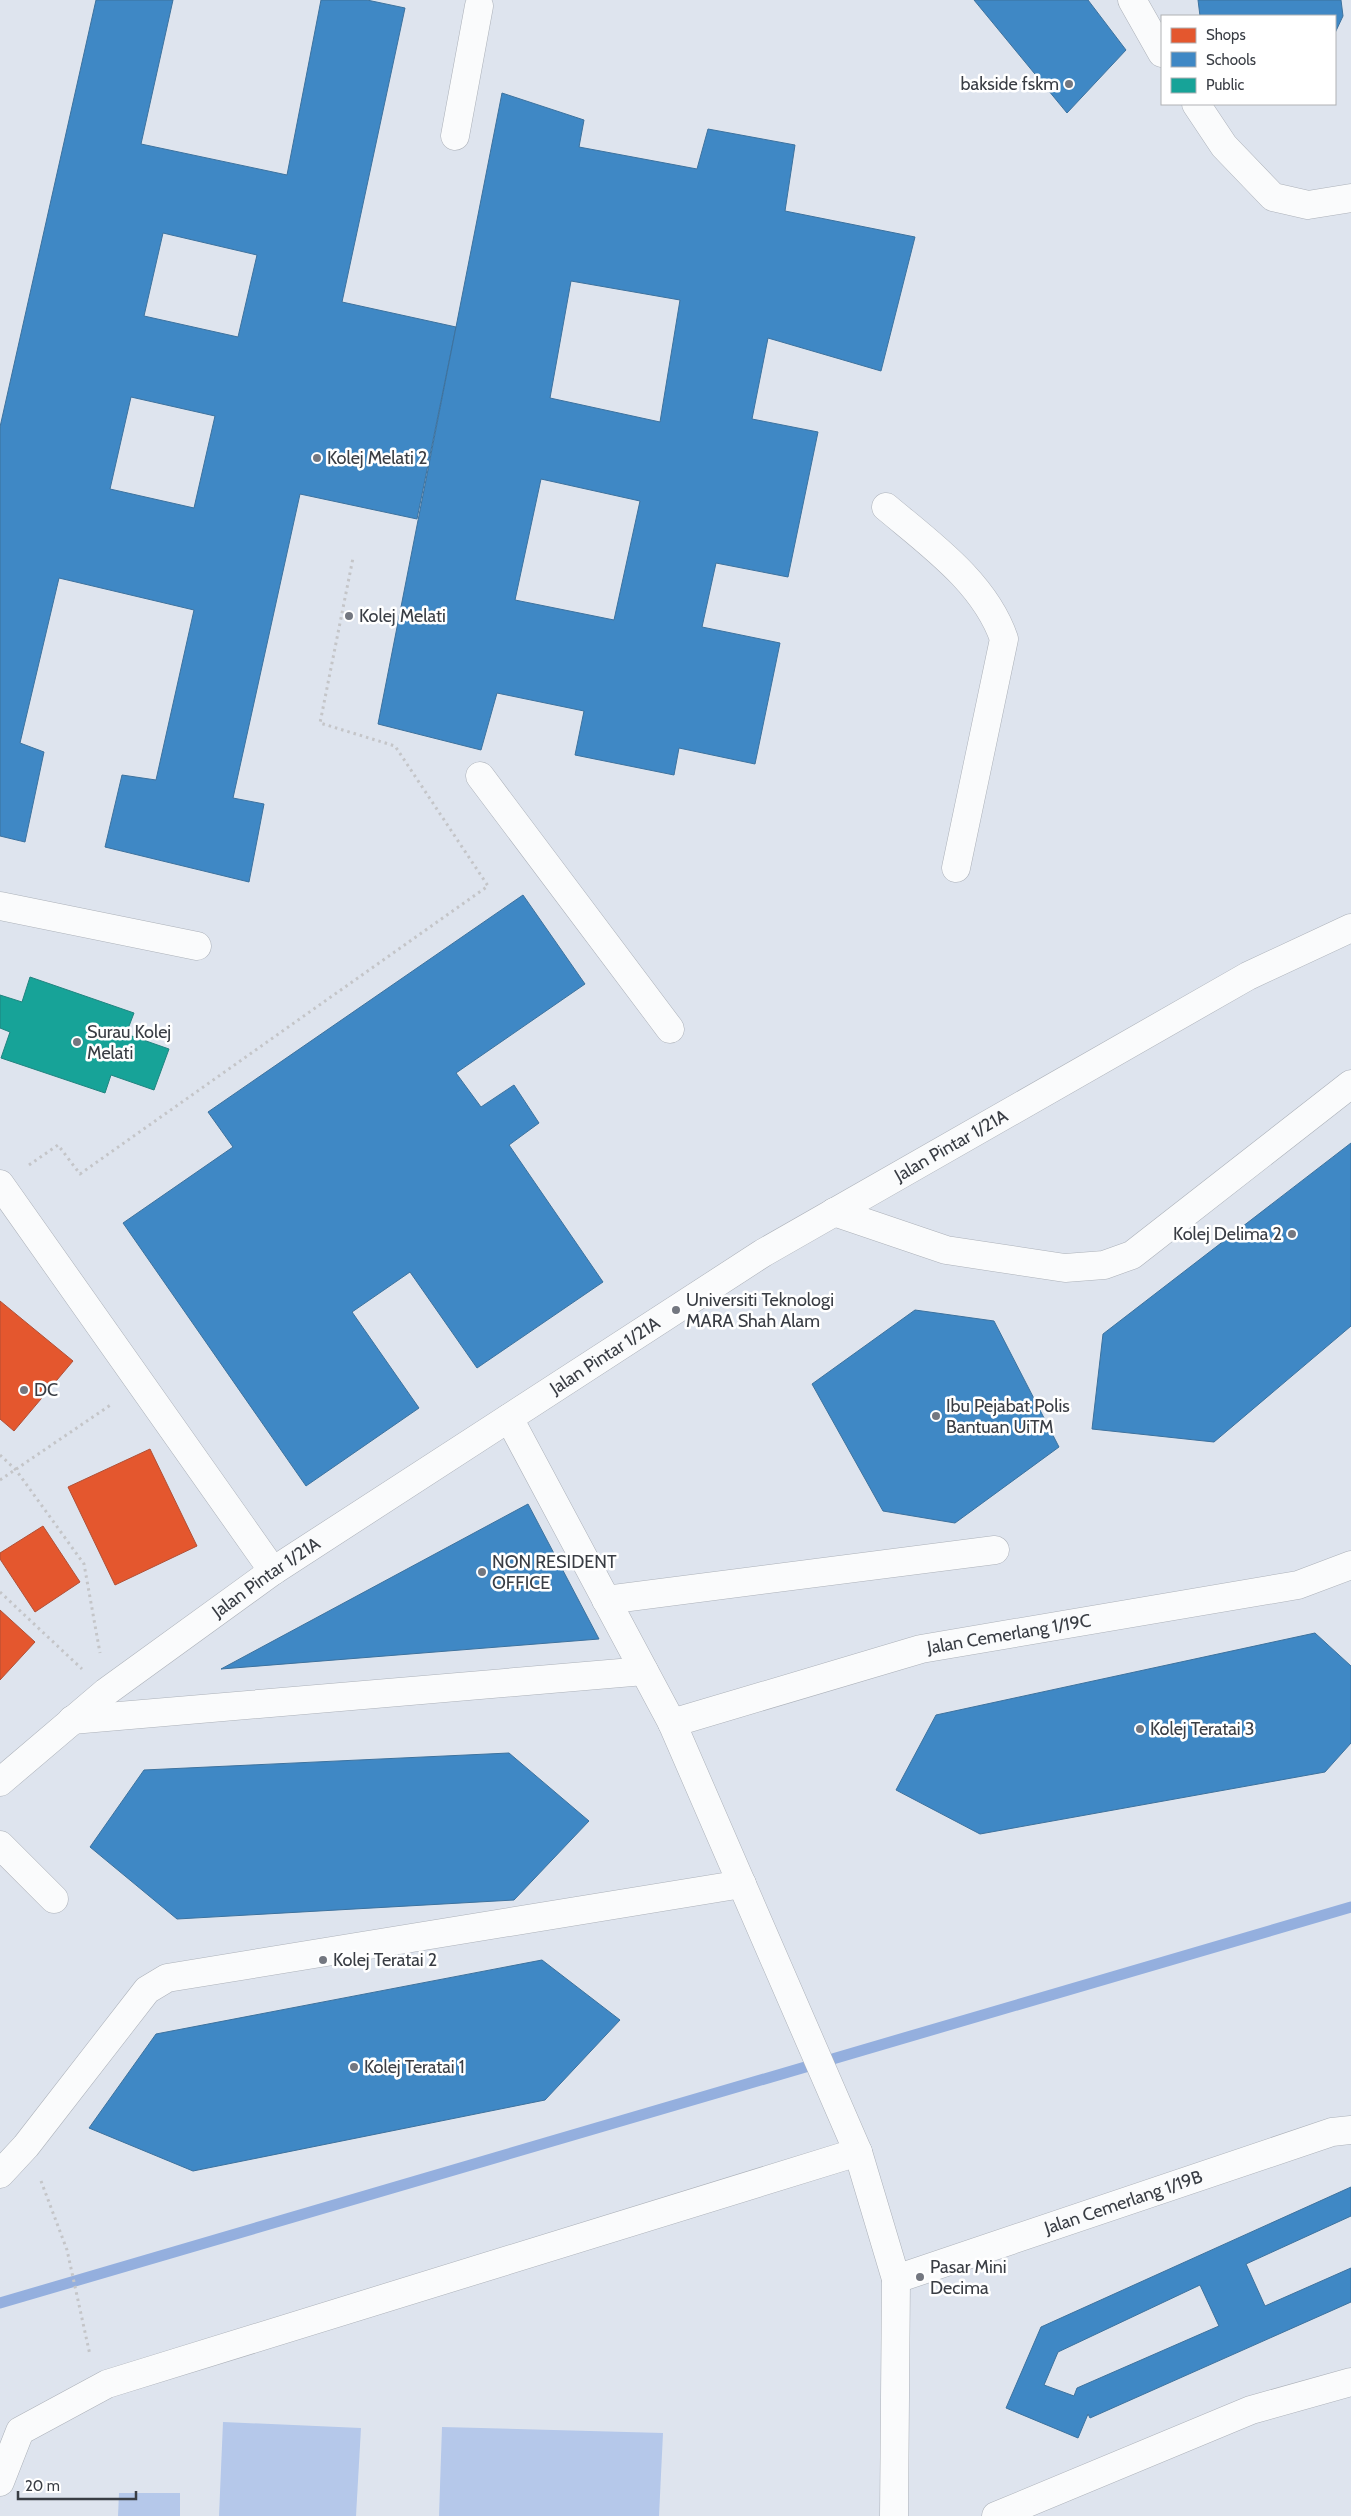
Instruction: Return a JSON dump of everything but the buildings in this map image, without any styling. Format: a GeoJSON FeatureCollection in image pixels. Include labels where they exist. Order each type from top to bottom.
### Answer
{"type":"FeatureCollection","features":[{"type":"Feature","properties":{"kind":"street"},"geometry":{"type":"LineString","coordinates":[[1132,0],[1161,50]]}},
{"type":"Feature","properties":{"kind":"street"},"geometry":{"type":"LineString","coordinates":[[455,136],[479,6]]}},
{"type":"Feature","properties":{"kind":"street"},"geometry":{"type":"LineString","coordinates":[[1197,105],[1224,146],[1273,197],[1308,205],[1351,198]]}},
{"type":"Feature","properties":{"kind":"street"},"geometry":{"type":"LineString","coordinates":[[886,507],[954,565],[997,617],[1004,639],[956,868]]}},
{"type":"Feature","properties":{"kind":"street"},"geometry":{"type":"LineString","coordinates":[[480,776],[670,1029]]}},
{"type":"Feature","properties":{"kind":"street"},"geometry":{"type":"LineString","coordinates":[[0,906],[197,946]]}},
{"type":"Feature","properties":{"kind":"street","name":"Jalan Pintar 1/21A"},"geometry":{"type":"LineString","coordinates":[[0,1782],[106,1692],[273,1570],[763,1253],[1248,976],[1351,928]]}},
{"type":"Feature","properties":{"kind":"street"},"geometry":{"type":"LineString","coordinates":[[834,1212],[946,1250],[1066,1268],[1104,1265],[1132,1255],[1351,1084]]}},
{"type":"Feature","properties":{"kind":"street"},"geometry":{"type":"LineString","coordinates":[[0,1184],[273,1570]]}},
{"type":"Feature","properties":{"kind":"street"},"geometry":{"type":"LineString","coordinates":[[509,1418],[672,1724],[858,2152],[896,2280],[894,2516]]}},
{"type":"Feature","properties":{"kind":"street"},"geometry":{"type":"LineString","coordinates":[[606,1600],[995,1550]]}},
{"type":"Feature","properties":{"kind":"street","name":"Jalan Cemerlang 1/19C"},"geometry":{"type":"LineString","coordinates":[[672,1724],[921,1649],[1298,1585],[1351,1565]]}},
{"type":"Feature","properties":{"kind":"street"},"geometry":{"type":"LineString","coordinates":[[72,1720],[644,1671]]}},
{"type":"Feature","properties":{"kind":"street"},"geometry":{"type":"LineString","coordinates":[[0,1845],[54,1899]]}},
{"type":"Feature","properties":{"kind":"street"},"geometry":{"type":"LineString","coordinates":[[0,2174],[26,2146],[147,1990],[167,1978],[742,1884]]}},
{"type":"Feature","properties":{"kind":"street","name":"Jalan Cemerlang 1/19B"},"geometry":{"type":"LineString","coordinates":[[896,2280],[1332,2132],[1351,2130]]}},
{"type":"Feature","properties":{"kind":"street"},"geometry":{"type":"LineString","coordinates":[[0,2482],[20,2431],[107,2384],[858,2152]]}},
{"type":"Feature","properties":{"kind":"street"},"geometry":{"type":"LineString","coordinates":[[996,2516],[1251,2410],[1351,2382]]}},
{"type":"Feature","properties":{"kind":"path"},"geometry":{"type":"LineString","coordinates":[[0,1184],[58,1145],[80,1174],[488,886],[395,746],[320,723],[353,558]]}},
{"type":"Feature","properties":{"kind":"path"},"geometry":{"type":"LineString","coordinates":[[0,1480],[142,1384]]}},
{"type":"Feature","properties":{"kind":"path"},"geometry":{"type":"LineString","coordinates":[[0,1455],[16,1470],[84,1564],[106,1692]]}},
{"type":"Feature","properties":{"kind":"path"},"geometry":{"type":"LineString","coordinates":[[0,1592],[106,1692]]}},
{"type":"Feature","properties":{"kind":"path"},"geometry":{"type":"LineString","coordinates":[[26,2146],[68,2250],[87,2341]]}},
{"type":"Feature","properties":{"kind":"shaded area"},"geometry":{"type":"Polygon","coordinates":[[[223,2422],[361,2428],[356,2516],[219,2516],[223,2422]]]}},
{"type":"Feature","properties":{"kind":"shaded area"},"geometry":{"type":"Polygon","coordinates":[[[442,2427],[663,2433],[659,2516],[439,2516],[442,2427]]]}},
{"type":"Feature","properties":{"kind":"shaded area"},"geometry":{"type":"Polygon","coordinates":[[[119,2493],[180,2493],[180,2516],[118,2516],[119,2493]]]}},
{"type":"Feature","properties":{"kind":"waterway"},"geometry":{"type":"LineString","coordinates":[[0,2303],[1351,1907]]}},
{"type":"Feature","properties":{"kind":"place","name":"bakside fskm"},"geometry":{"type":"Point","coordinates":[1069,84]}},
{"type":"Feature","properties":{"kind":"place","name":"Kolej Melati 2"},"geometry":{"type":"Point","coordinates":[317,458]}},
{"type":"Feature","properties":{"kind":"place","name":"Kolej Melati"},"geometry":{"type":"Point","coordinates":[349,616]}},
{"type":"Feature","properties":{"kind":"place","name":"Surau Kolej Melati"},"geometry":{"type":"Point","coordinates":[77,1042]}},
{"type":"Feature","properties":{"kind":"place","name":"Kolej Delima 2"},"geometry":{"type":"Point","coordinates":[1292,1234]}},
{"type":"Feature","properties":{"kind":"place","name":"Universiti Teknologi MARA Shah Alam"},"geometry":{"type":"Point","coordinates":[676,1310]}},
{"type":"Feature","properties":{"kind":"place","name":"DC"},"geometry":{"type":"Point","coordinates":[24,1390]}},
{"type":"Feature","properties":{"kind":"place","name":"Ibu Pejabat Polis Bantuan UiTM"},"geometry":{"type":"Point","coordinates":[936,1416]}},
{"type":"Feature","properties":{"kind":"place","name":"NON RESIDENT OFFICE"},"geometry":{"type":"Point","coordinates":[482,1572]}},
{"type":"Feature","properties":{"kind":"place","name":"Kolej Teratai 3"},"geometry":{"type":"Point","coordinates":[1140,1729]}},
{"type":"Feature","properties":{"kind":"place","name":"Kolej Teratai 2"},"geometry":{"type":"Point","coordinates":[323,1960]}},
{"type":"Feature","properties":{"kind":"place","name":"Kolej Teratai 1"},"geometry":{"type":"Point","coordinates":[354,2067]}},
{"type":"Feature","properties":{"kind":"place","name":"Pasar Mini Decima"},"geometry":{"type":"Point","coordinates":[920,2277]}}]}
